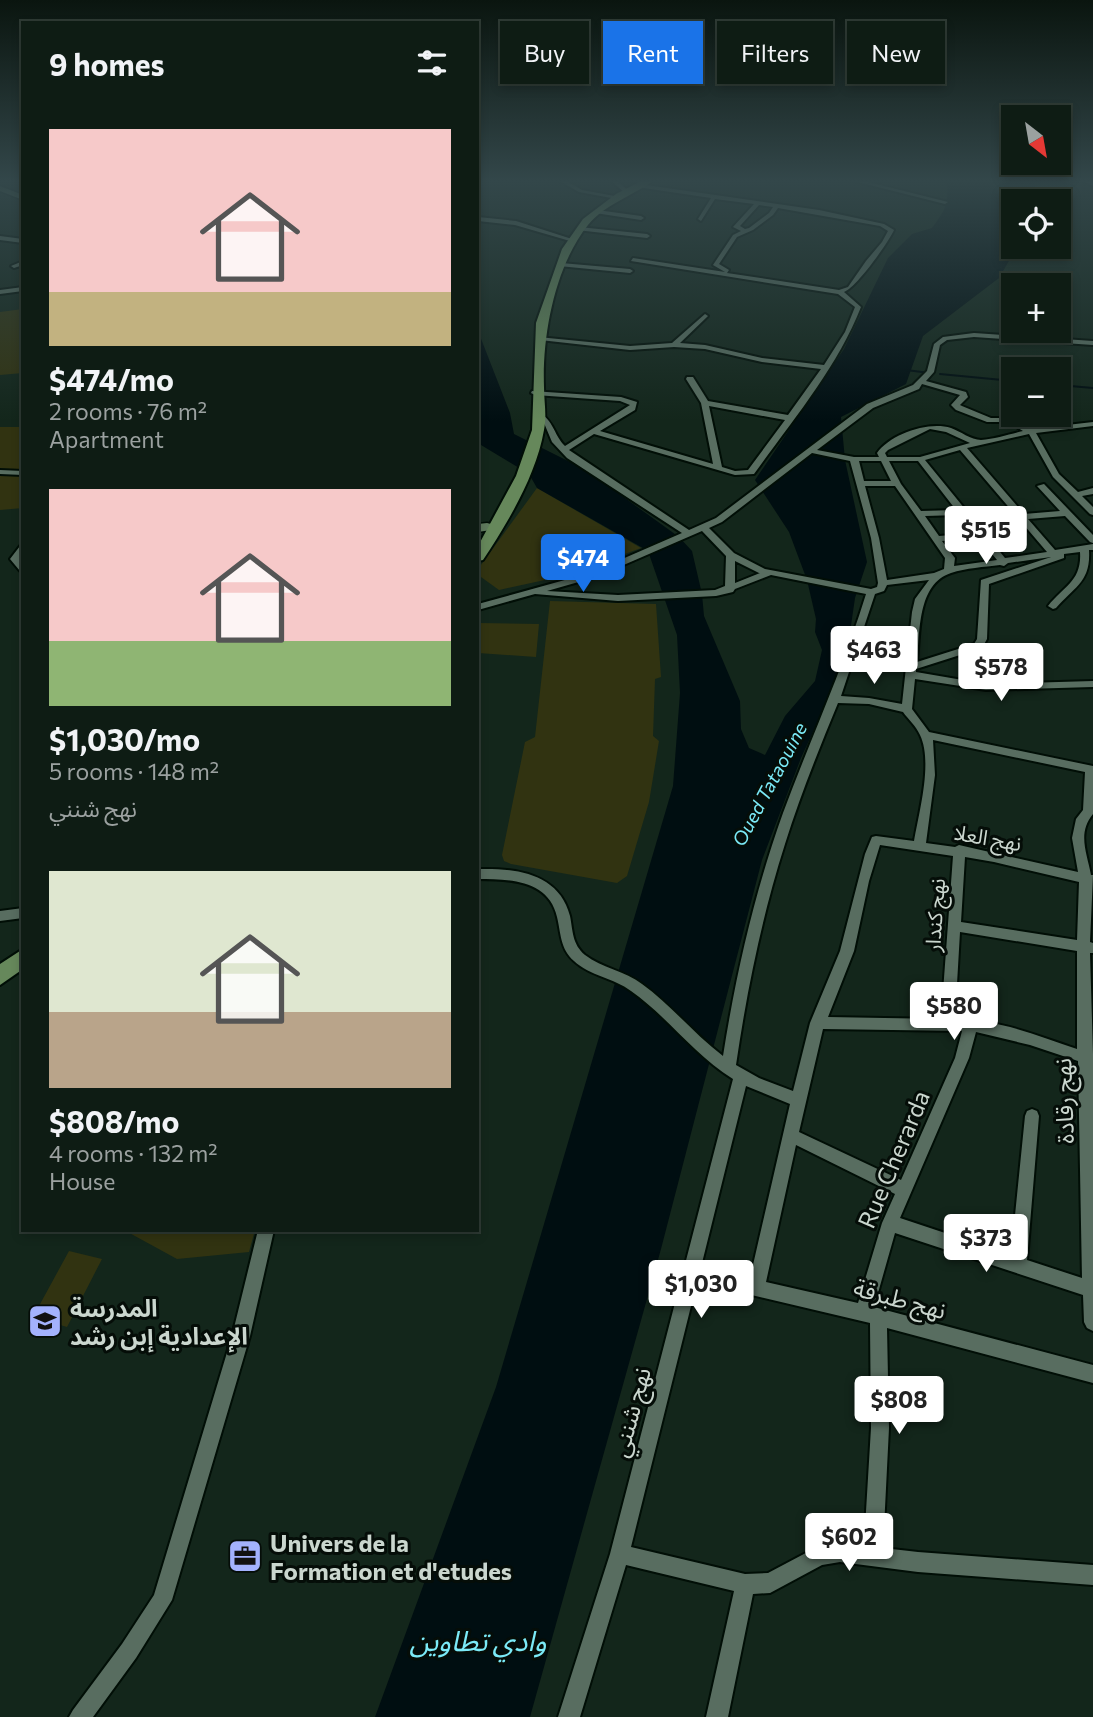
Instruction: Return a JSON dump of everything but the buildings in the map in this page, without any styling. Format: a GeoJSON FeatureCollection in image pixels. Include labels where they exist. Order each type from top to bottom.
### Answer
{"type":"FeatureCollection","features":[{"type":"Feature","properties":{"kind":"main road"},"geometry":{"type":"LineString","coordinates":[[480,547],[489,525],[526,469],[535,442],[541,323],[563,260]]}},
{"type":"Feature","properties":{"kind":"main road"},"geometry":{"type":"LineString","coordinates":[[0,976],[21,959]]}},
{"type":"Feature","properties":{"kind":"street"},"geometry":{"type":"LineString","coordinates":[[634,260],[840,292],[850,288],[869,260]]}},
{"type":"Feature","properties":{"kind":"street"},"geometry":{"type":"LineString","coordinates":[[719,260],[716,265],[731,274]]}},
{"type":"Feature","properties":{"kind":"street"},"geometry":{"type":"LineString","coordinates":[[14,266],[21,264]]}},
{"type":"Feature","properties":{"kind":"street"},"geometry":{"type":"LineString","coordinates":[[561,265],[630,271]]}},
{"type":"Feature","properties":{"kind":"street"},"geometry":{"type":"LineString","coordinates":[[0,292],[21,289]]}},
{"type":"Feature","properties":{"kind":"street"},"geometry":{"type":"LineString","coordinates":[[595,432],[735,473],[751,472],[848,332],[858,307],[840,292]]}},
{"type":"Feature","properties":{"kind":"street"},"geometry":{"type":"LineString","coordinates":[[674,345],[705,316]]}},
{"type":"Feature","properties":{"kind":"street"},"geometry":{"type":"LineString","coordinates":[[479,607],[593,575],[704,528],[759,491],[870,406],[922,382],[930,372],[937,344],[945,338],[974,335],[1071,341],[1093,345]]}},
{"type":"Feature","properties":{"kind":"street"},"geometry":{"type":"LineString","coordinates":[[540,338],[630,348],[674,345],[717,348],[762,360],[826,367]]}},
{"type":"Feature","properties":{"kind":"street"},"geometry":{"type":"LineString","coordinates":[[690,379],[705,403],[718,467]]}},
{"type":"Feature","properties":{"kind":"street"},"geometry":{"type":"LineString","coordinates":[[922,382],[963,394],[964,397],[955,405],[959,408],[990,420],[1009,420],[1032,432],[1056,475],[1093,513]]}},
{"type":"Feature","properties":{"kind":"street"},"geometry":{"type":"LineString","coordinates":[[538,391],[626,400],[634,404],[632,408],[610,419],[595,432],[564,450]]}},
{"type":"Feature","properties":{"kind":"street"},"geometry":{"type":"LineString","coordinates":[[705,403],[789,418]]}},
{"type":"Feature","properties":{"kind":"street"},"geometry":{"type":"LineString","coordinates":[[535,420],[547,422],[552,436],[564,450],[686,536]]}},
{"type":"Feature","properties":{"kind":"street"},"geometry":{"type":"LineString","coordinates":[[812,451],[851,459],[920,459],[977,443],[1093,424]]}},
{"type":"Feature","properties":{"kind":"street"},"geometry":{"type":"LineString","coordinates":[[949,570],[950,558],[897,484],[881,453],[885,448],[931,425],[947,429],[977,443]]}},
{"type":"Feature","properties":{"kind":"street"},"geometry":{"type":"LineString","coordinates":[[962,448],[1052,552]]}},
{"type":"Feature","properties":{"kind":"street"},"geometry":{"type":"LineString","coordinates":[[704,528],[732,555],[768,573],[868,592],[881,589],[883,583],[876,538],[851,459]]}},
{"type":"Feature","properties":{"kind":"street"},"geometry":{"type":"LineString","coordinates":[[920,459],[1004,563]]}},
{"type":"Feature","properties":{"kind":"street"},"geometry":{"type":"LineString","coordinates":[[0,472],[21,473]]}},
{"type":"Feature","properties":{"kind":"street"},"geometry":{"type":"LineString","coordinates":[[859,484],[897,484]]}},
{"type":"Feature","properties":{"kind":"street"},"geometry":{"type":"LineString","coordinates":[[1041,486],[1093,540]]}},
{"type":"Feature","properties":{"kind":"street"},"geometry":{"type":"LineString","coordinates":[[1075,495],[1093,491]]}},
{"type":"Feature","properties":{"kind":"street"},"geometry":{"type":"LineString","coordinates":[[919,514],[961,512]]}},
{"type":"Feature","properties":{"kind":"street"},"geometry":{"type":"LineString","coordinates":[[1024,517],[1093,513]]}},
{"type":"Feature","properties":{"kind":"street"},"geometry":{"type":"LineString","coordinates":[[936,539],[982,535]]}},
{"type":"Feature","properties":{"kind":"street"},"geometry":{"type":"LineString","coordinates":[[883,583],[936,576],[949,570],[1004,563],[1052,552],[1088,549],[1086,565],[1079,582],[1053,606]]}},
{"type":"Feature","properties":{"kind":"street"},"geometry":{"type":"LineString","coordinates":[[21,551],[15,559],[21,566]]}},
{"type":"Feature","properties":{"kind":"street"},"geometry":{"type":"LineString","coordinates":[[911,671],[978,646],[982,639],[984,582],[1051,561],[1071,551]]}},
{"type":"Feature","properties":{"kind":"street"},"geometry":{"type":"LineString","coordinates":[[730,590],[732,555]]}},
{"type":"Feature","properties":{"kind":"street"},"geometry":{"type":"LineString","coordinates":[[528,592],[618,598],[705,594],[730,590],[768,573]]}},
{"type":"Feature","properties":{"kind":"street"},"geometry":{"type":"LineString","coordinates":[[907,709],[920,599],[936,576]]}},
{"type":"Feature","properties":{"kind":"street","name":"نهج شنني"},"geometry":{"type":"LineString","coordinates":[[569,1717],[620,1554],[693,1273],[734,1072],[735,1016],[772,867],[790,811],[835,699],[868,592]]}},
{"type":"Feature","properties":{"kind":"street"},"geometry":{"type":"LineString","coordinates":[[479,600],[507,597]]}},
{"type":"Feature","properties":{"kind":"street"},"geometry":{"type":"LineString","coordinates":[[911,671],[986,687],[1093,684]]}},
{"type":"Feature","properties":{"kind":"street"},"geometry":{"type":"LineString","coordinates":[[835,699],[869,701],[907,709],[926,735],[928,782],[919,846]]}},
{"type":"Feature","properties":{"kind":"street"},"geometry":{"type":"LineString","coordinates":[[926,735],[1092,770]]}},
{"type":"Feature","properties":{"kind":"street","name":"نهج رقادة"},"geometry":{"type":"LineString","coordinates":[[1092,770],[1091,811],[1083,817],[1077,831],[1090,879],[1087,947],[1093,1322]]}},
{"type":"Feature","properties":{"kind":"street","name":"نهج العلا"},"geometry":{"type":"LineString","coordinates":[[817,1023],[847,950],[867,860],[876,840],[959,850],[1033,864],[1090,879]]}},
{"type":"Feature","properties":{"kind":"street","name":"نهج كندار"},"geometry":{"type":"LineString","coordinates":[[948,1024],[959,850]]}},
{"type":"Feature","properties":{"kind":"street"},"geometry":{"type":"LineString","coordinates":[[479,874],[503,873],[522,877],[540,883],[553,892],[561,903],[564,934],[570,950],[584,962],[635,987],[734,1072],[796,1099]]}},
{"type":"Feature","properties":{"kind":"street"},"geometry":{"type":"LineString","coordinates":[[0,915],[21,913]]}},
{"type":"Feature","properties":{"kind":"street"},"geometry":{"type":"LineString","coordinates":[[954,926],[1087,947]]}},
{"type":"Feature","properties":{"kind":"street"},"geometry":{"type":"LineString","coordinates":[[756,1287],[796,1099],[817,1023],[971,1025],[1088,1058]]}},
{"type":"Feature","properties":{"kind":"street","name":"Rue Cherarda"},"geometry":{"type":"LineString","coordinates":[[871,1315],[890,1223],[902,1189],[962,1058],[971,1025]]}},
{"type":"Feature","properties":{"kind":"street"},"geometry":{"type":"LineString","coordinates":[[1018,1265],[1032,1116]]}},
{"type":"Feature","properties":{"kind":"street"},"geometry":{"type":"LineString","coordinates":[[790,1135],[902,1189]]}},
{"type":"Feature","properties":{"kind":"street"},"geometry":{"type":"LineString","coordinates":[[890,1223],[1092,1290]]}},
{"type":"Feature","properties":{"kind":"street"},"geometry":{"type":"LineString","coordinates":[[80,1717],[129,1651],[162,1600],[241,1336],[267,1232]]}},
{"type":"Feature","properties":{"kind":"street","name":"نهج طبرقة"},"geometry":{"type":"LineString","coordinates":[[693,1273],[871,1315],[1093,1374]]}},
{"type":"Feature","properties":{"kind":"street"},"geometry":{"type":"LineString","coordinates":[[871,1315],[880,1428],[873,1555]]}},
{"type":"Feature","properties":{"kind":"street"},"geometry":{"type":"LineString","coordinates":[[620,1554],[745,1584],[770,1583],[819,1556],[840,1552],[918,1562],[1093,1575]]}},
{"type":"Feature","properties":{"kind":"street"},"geometry":{"type":"LineString","coordinates":[[717,1717],[745,1584]]}},
{"type":"Feature","properties":{"kind":"green space"},"geometry":{"type":"Polygon","coordinates":[[[21,309],[21,373],[0,375],[0,312],[21,309]]]}},
{"type":"Feature","properties":{"kind":"green space"},"geometry":{"type":"Polygon","coordinates":[[[0,427],[21,427],[21,508],[0,510],[0,427]]]}},
{"type":"Feature","properties":{"kind":"green space"},"geometry":{"type":"Polygon","coordinates":[[[537,488],[641,548],[595,565],[590,561],[577,566],[582,571],[577,573],[499,590],[481,577],[479,568],[537,488]]]}},
{"type":"Feature","properties":{"kind":"green space"},"geometry":{"type":"Polygon","coordinates":[[[550,601],[656,604],[661,677],[655,679],[653,736],[659,741],[649,802],[627,876],[617,883],[511,864],[504,861],[502,855],[525,742],[535,737],[550,601]]]}},
{"type":"Feature","properties":{"kind":"green space"},"geometry":{"type":"Polygon","coordinates":[[[479,623],[539,624],[536,657],[479,653],[479,623]]]}},
{"type":"Feature","properties":{"kind":"green space"},"geometry":{"type":"Polygon","coordinates":[[[128,1232],[254,1232],[249,1252],[177,1259],[128,1232]]]}},
{"type":"Feature","properties":{"kind":"green space"},"geometry":{"type":"Polygon","coordinates":[[[69,1251],[102,1259],[67,1327],[33,1317],[69,1251]]]}},
{"type":"Feature","properties":{"kind":"water","name":"وادي تطاوين"},"geometry":{"type":"Polygon","coordinates":[[[887,260],[1009,260],[999,278],[923,336],[906,384],[841,417],[845,460],[867,562],[855,598],[846,660],[801,758],[762,860],[661,1249],[530,1717],[375,1717],[496,1387],[673,786],[680,693],[677,635],[648,551],[537,488],[529,474],[479,442],[479,334],[510,413],[514,434],[586,470],[679,537],[692,551],[704,616],[740,701],[741,729],[749,748],[765,755],[785,716],[815,681],[822,650],[815,632],[816,619],[807,580],[789,532],[755,480],[844,349],[887,260]]]}},
{"type":"Feature","properties":{"kind":"waterway"},"geometry":{"type":"LineString","coordinates":[[906,370],[930,373]]}},
{"type":"Feature","properties":{"kind":"waterway"},"geometry":{"type":"LineString","coordinates":[[940,374],[1001,380]]}},
{"type":"Feature","properties":{"kind":"waterway"},"geometry":{"type":"LineString","coordinates":[[1071,386],[1093,388]]}},
{"type":"Feature","properties":{"kind":"place","name":"المدرسة الإعدادية إبن رشد"},"geometry":{"type":"Point","coordinates":[45,1321]}},
{"type":"Feature","properties":{"kind":"place","name":"Univers de la Formation et d'etudes"},"geometry":{"type":"Point","coordinates":[245,1556]}},
{"type":"Feature","properties":{"kind":"water label","name":"Oued Tataouine"},"geometry":{"type":"Point","coordinates":[769,784]}}]}
